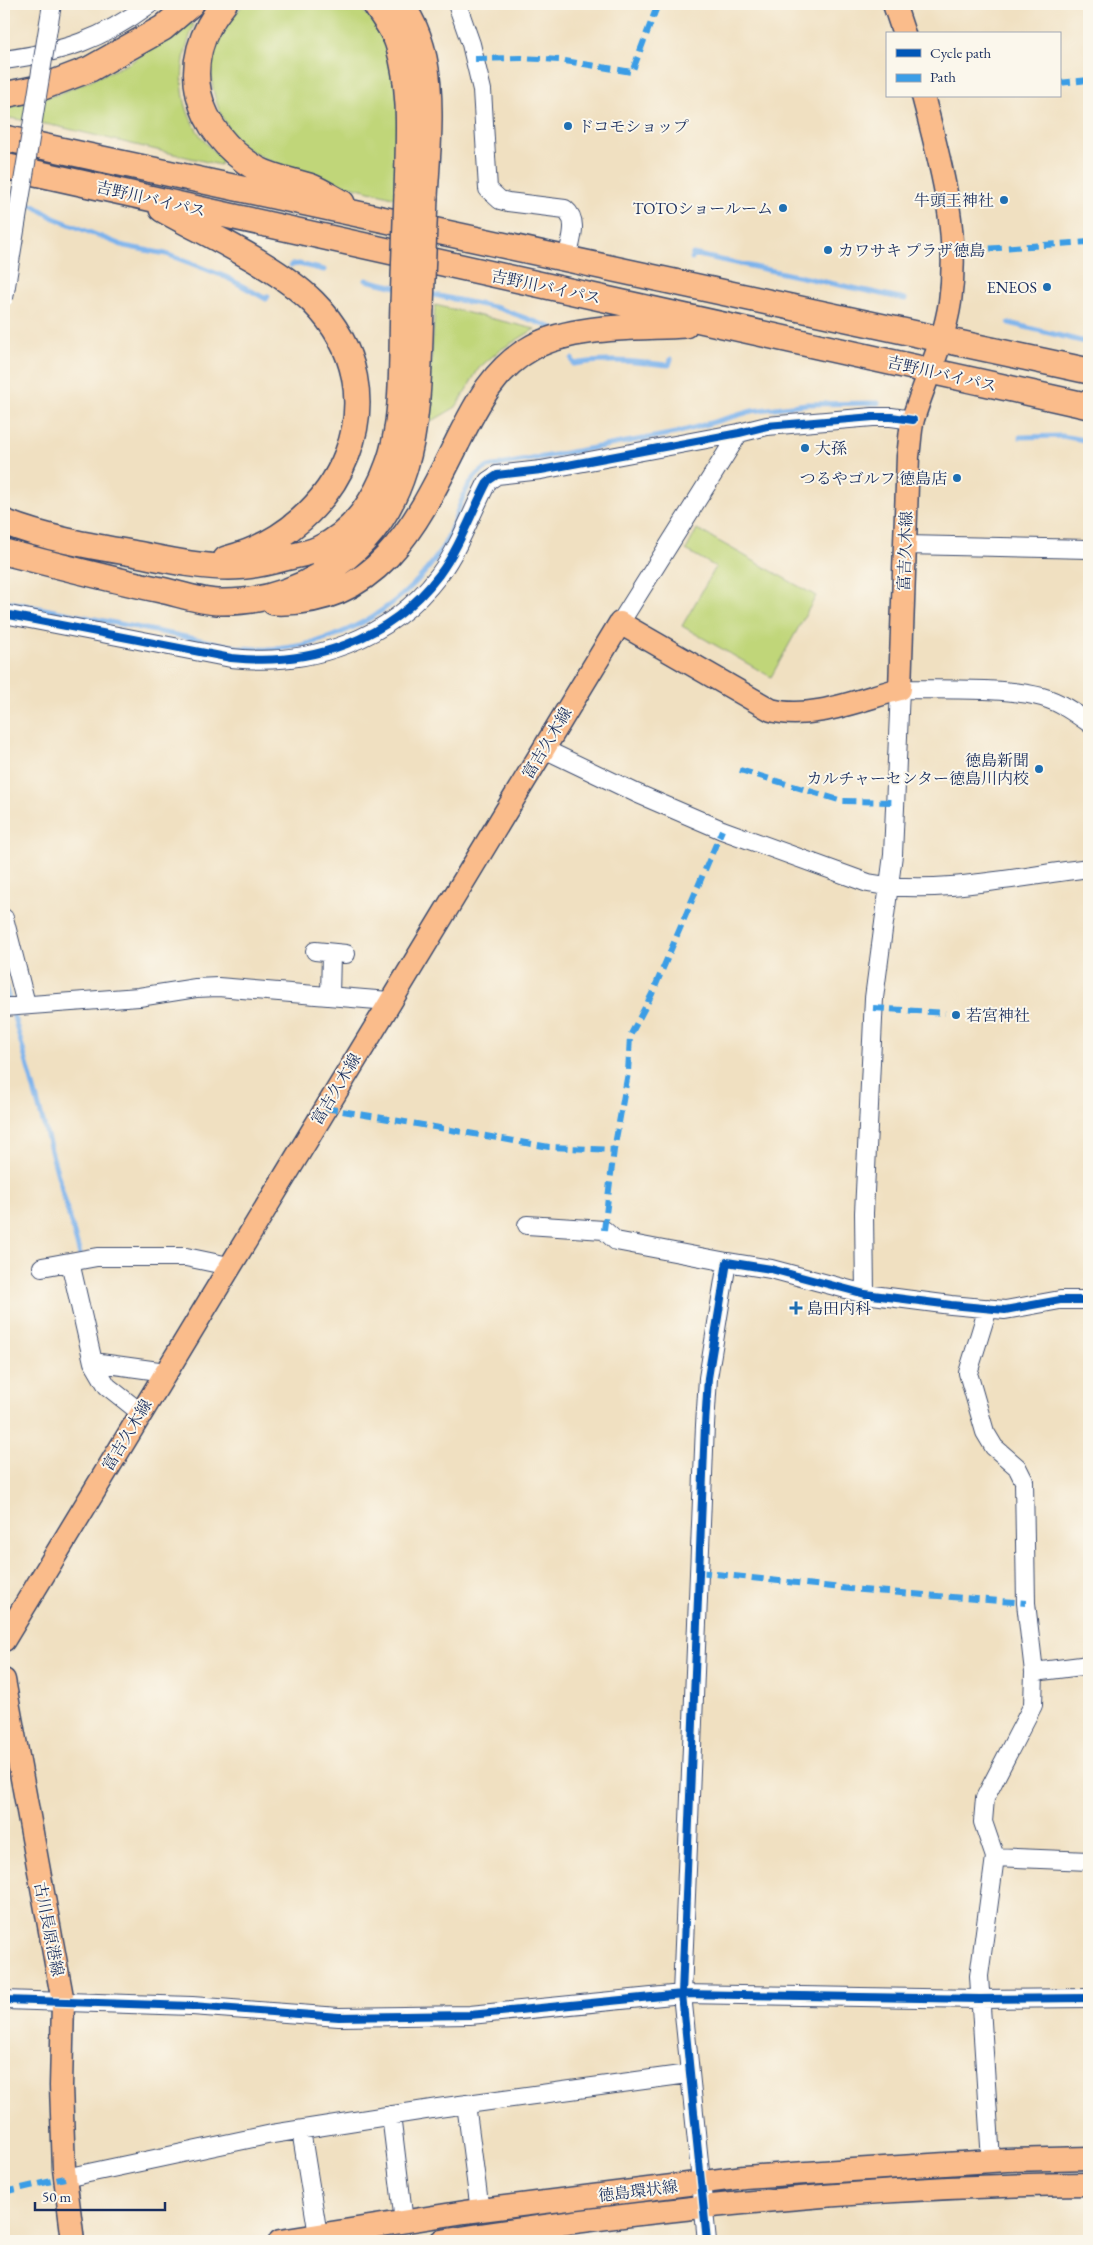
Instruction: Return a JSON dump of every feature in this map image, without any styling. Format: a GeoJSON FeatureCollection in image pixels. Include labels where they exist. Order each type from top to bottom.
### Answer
{"type":"FeatureCollection","features":[{"type":"Feature","properties":{"kind":"highway"},"geometry":{"type":"LineString","coordinates":[[4,95],[43,87],[90,69],[163,28],[191,4]]}},
{"type":"Feature","properties":{"kind":"highway"},"geometry":{"type":"LineString","coordinates":[[224,4],[216,14],[204,37],[198,60],[196,84],[200,106],[212,128],[232,150],[259,170],[312,188],[375,219]]}},
{"type":"Feature","properties":{"kind":"highway"},"geometry":{"type":"LineString","coordinates":[[375,4],[398,42],[406,79],[416,195]]}},
{"type":"Feature","properties":{"kind":"highway"},"geometry":{"type":"LineString","coordinates":[[254,601],[291,589],[333,568],[371,534],[387,512],[407,466],[413,438],[412,305],[416,195],[429,110],[427,78],[419,38],[400,4]]}},
{"type":"Feature","properties":{"kind":"highway","name":"吉野川バイパス"},"geometry":{"type":"LineString","coordinates":[[4,138],[1089,371]]}},
{"type":"Feature","properties":{"kind":"highway","name":"吉野川バイパス"},"geometry":{"type":"LineString","coordinates":[[4,166],[1089,406]]}},
{"type":"Feature","properties":{"kind":"highway"},"geometry":{"type":"LineString","coordinates":[[138,196],[266,267],[294,285],[314,302],[331,324],[344,348],[354,371],[358,391],[358,416],[346,460],[332,483],[301,521],[267,543],[230,558],[202,565]]}},
{"type":"Feature","properties":{"kind":"highway"},"geometry":{"type":"LineString","coordinates":[[9,526],[110,549],[202,565],[230,567],[263,564],[318,549],[340,536],[369,506],[389,464],[395,437],[412,305]]}},
{"type":"Feature","properties":{"kind":"highway"},"geometry":{"type":"LineString","coordinates":[[11,555],[103,578],[215,602],[310,601],[345,590],[374,570],[394,550],[416,522],[481,394],[506,366],[533,347],[562,337],[597,331],[715,324]]}},
{"type":"Feature","properties":{"kind":"main road"},"geometry":{"type":"LineString","coordinates":[[894,4],[903,32]]}},
{"type":"Feature","properties":{"kind":"main road","name":"富吉久木線"},"geometry":{"type":"LineString","coordinates":[[900,689],[908,456],[913,420],[942,338],[950,302],[953,232],[945,182],[924,98]]}},
{"type":"Feature","properties":{"kind":"main road"},"geometry":{"type":"LineString","coordinates":[[620,623],[771,710],[787,715],[806,713],[900,689]]}},
{"type":"Feature","properties":{"kind":"main road","name":"富吉久木線"},"geometry":{"type":"LineString","coordinates":[[4,1640],[620,623]]}},
{"type":"Feature","properties":{"kind":"main road","name":"古川長原港線"},"geometry":{"type":"LineString","coordinates":[[4,1680],[63,2002],[61,2086],[65,2178],[73,2241]]}},
{"type":"Feature","properties":{"kind":"main road","name":"徳島環状線"},"geometry":{"type":"LineString","coordinates":[[280,2241],[480,2211],[744,2177],[992,2161],[1089,2158]]}},
{"type":"Feature","properties":{"kind":"main road","name":"徳島環状線"},"geometry":{"type":"LineString","coordinates":[[441,2241],[747,2201],[1008,2184],[1089,2184]]}},
{"type":"Feature","properties":{"kind":"street"},"geometry":{"type":"LineString","coordinates":[[4,298],[52,4]]}},
{"type":"Feature","properties":{"kind":"street"},"geometry":{"type":"LineString","coordinates":[[4,60],[64,49],[89,41],[126,21],[150,4]]}},
{"type":"Feature","properties":{"kind":"street"},"geometry":{"type":"LineString","coordinates":[[457,4],[472,44],[482,90],[486,181],[488,189],[500,200],[566,208],[572,214],[574,220],[567,259]]}},
{"type":"Feature","properties":{"kind":"street"},"geometry":{"type":"LineString","coordinates":[[4,614],[231,658],[267,660],[325,652],[346,646],[389,622],[408,608],[427,589],[449,559],[488,481],[497,475],[541,470],[739,433],[766,426],[873,417],[913,420]]}},
{"type":"Feature","properties":{"kind":"street"},"geometry":{"type":"LineString","coordinates":[[620,623],[739,433]]}},
{"type":"Feature","properties":{"kind":"street"},"geometry":{"type":"LineString","coordinates":[[905,545],[1089,549]]}},
{"type":"Feature","properties":{"kind":"street"},"geometry":{"type":"LineString","coordinates":[[865,1294],[864,1213],[874,998],[893,855],[900,689],[1016,693],[1044,697],[1072,710],[1089,724]]}},
{"type":"Feature","properties":{"kind":"street"},"geometry":{"type":"LineString","coordinates":[[544,750],[636,794],[722,830],[868,884],[889,887],[936,887],[1089,868]]}},
{"type":"Feature","properties":{"kind":"street"},"geometry":{"type":"LineString","coordinates":[[4,918],[16,1005],[140,997],[196,988],[218,987],[389,1002]]}},
{"type":"Feature","properties":{"kind":"street"},"geometry":{"type":"LineString","coordinates":[[330,996],[331,953]]}},
{"type":"Feature","properties":{"kind":"street"},"geometry":{"type":"LineString","coordinates":[[527,1225],[604,1230],[616,1241],[770,1269],[865,1294],[1005,1310],[1060,1300],[1089,1300]]}},
{"type":"Feature","properties":{"kind":"street"},"geometry":{"type":"LineString","coordinates":[[42,1267],[97,1257],[186,1257],[229,1266]]}},
{"type":"Feature","properties":{"kind":"street"},"geometry":{"type":"LineString","coordinates":[[70,1262],[93,1362],[107,1386],[141,1413]]}},
{"type":"Feature","properties":{"kind":"street"},"geometry":{"type":"LineString","coordinates":[[707,2241],[702,2183],[688,2074],[682,1994],[705,1425],[708,1378],[727,1262]]}},
{"type":"Feature","properties":{"kind":"street"},"geometry":{"type":"LineString","coordinates":[[988,1308],[968,1373],[985,1432],[994,1447],[1016,1467],[1024,1481],[1026,1604],[1034,1672],[1034,1705],[985,1798],[983,1822],[994,1857],[979,1976],[992,2161]]}},
{"type":"Feature","properties":{"kind":"street"},"geometry":{"type":"LineString","coordinates":[[93,1362],[166,1372]]}},
{"type":"Feature","properties":{"kind":"street"},"geometry":{"type":"LineString","coordinates":[[1034,1672],[1089,1665]]}},
{"type":"Feature","properties":{"kind":"street"},"geometry":{"type":"LineString","coordinates":[[994,1857],[1089,1861]]}},
{"type":"Feature","properties":{"kind":"street"},"geometry":{"type":"LineString","coordinates":[[4,2000],[192,2006],[339,2017],[470,2015],[682,1994],[980,1999],[1089,1998]]}},
{"type":"Feature","properties":{"kind":"street"},"geometry":{"type":"LineString","coordinates":[[65,2178],[301,2130],[466,2104],[688,2074]]}},
{"type":"Feature","properties":{"kind":"street"},"geometry":{"type":"LineString","coordinates":[[466,2104],[480,2211]]}},
{"type":"Feature","properties":{"kind":"street"},"geometry":{"type":"LineString","coordinates":[[391,2116],[404,2222]]}},
{"type":"Feature","properties":{"kind":"street"},"geometry":{"type":"LineString","coordinates":[[301,2130],[318,2235]]}},
{"type":"Feature","properties":{"kind":"green space"},"geometry":{"type":"Polygon","coordinates":[[[244,4],[354,4],[372,21],[384,42],[392,66],[397,93],[398,148],[396,198],[317,177],[277,164],[245,147],[233,135],[220,113],[215,97],[212,64],[217,42],[222,32],[244,4]]]}},
{"type":"Feature","properties":{"kind":"green space"},"geometry":{"type":"Polygon","coordinates":[[[187,21],[194,25],[183,63],[182,81],[184,98],[189,115],[197,130],[208,145],[223,159],[220,165],[56,126],[4,117],[4,108],[59,94],[130,63],[187,21]]]}},
{"type":"Feature","properties":{"kind":"green space"},"geometry":{"type":"Polygon","coordinates":[[[435,305],[535,329],[500,350],[479,368],[456,407],[427,424],[435,305]]]}},
{"type":"Feature","properties":{"kind":"green space"},"geometry":{"type":"Polygon","coordinates":[[[697,529],[816,596],[771,677],[682,626],[716,567],[686,550],[697,529]]]}},
{"type":"Feature","properties":{"kind":"waterway"},"geometry":{"type":"LineString","coordinates":[[4,198],[34,206],[54,218],[124,246],[166,254],[226,277],[266,299],[268,296]]}},
{"type":"Feature","properties":{"kind":"waterway"},"geometry":{"type":"LineString","coordinates":[[692,259],[693,254],[905,299]]}},
{"type":"Feature","properties":{"kind":"waterway"},"geometry":{"type":"LineString","coordinates":[[291,265],[299,264],[324,270]]}},
{"type":"Feature","properties":{"kind":"waterway"},"geometry":{"type":"LineString","coordinates":[[366,280],[396,287]]}},
{"type":"Feature","properties":{"kind":"waterway"},"geometry":{"type":"LineString","coordinates":[[429,294],[498,308],[553,328]]}},
{"type":"Feature","properties":{"kind":"waterway"},"geometry":{"type":"LineString","coordinates":[[1009,323],[1089,343]]}},
{"type":"Feature","properties":{"kind":"waterway"},"geometry":{"type":"LineString","coordinates":[[572,359],[574,364],[609,361],[669,365],[671,359]]}},
{"type":"Feature","properties":{"kind":"waterway"},"geometry":{"type":"LineString","coordinates":[[4,601],[241,648],[271,649],[300,645],[325,639],[372,617],[413,585],[430,566],[444,545],[461,502],[472,481],[488,467],[676,433],[752,411],[806,404],[878,403]]}},
{"type":"Feature","properties":{"kind":"waterway"},"geometry":{"type":"LineString","coordinates":[[1020,437],[1062,436],[1089,441]]}},
{"type":"Feature","properties":{"kind":"waterway"},"geometry":{"type":"LineString","coordinates":[[4,981],[80,1255]]}},
{"type":"Feature","properties":{"kind":"marked path"},"geometry":{"type":"LineString","coordinates":[[475,59],[521,58],[559,60],[632,72],[658,4]]}},
{"type":"Feature","properties":{"kind":"marked path"},"geometry":{"type":"LineString","coordinates":[[1060,83],[1089,80]]}},
{"type":"Feature","properties":{"kind":"marked path"},"geometry":{"type":"LineString","coordinates":[[954,251],[1089,242]]}},
{"type":"Feature","properties":{"kind":"marked path"},"geometry":{"type":"LineString","coordinates":[[740,770],[842,801],[895,802]]}},
{"type":"Feature","properties":{"kind":"marked path"},"geometry":{"type":"LineString","coordinates":[[604,1230],[614,1150],[628,1073],[630,1036],[652,994],[722,830]]}},
{"type":"Feature","properties":{"kind":"marked path"},"geometry":{"type":"LineString","coordinates":[[873,1008],[945,1013]]}},
{"type":"Feature","properties":{"kind":"marked path"},"geometry":{"type":"LineString","coordinates":[[325,1108],[549,1147],[614,1150]]}},
{"type":"Feature","properties":{"kind":"marked path"},"geometry":{"type":"LineString","coordinates":[[698,1572],[850,1589],[1026,1603]]}},
{"type":"Feature","properties":{"kind":"marked path"},"geometry":{"type":"LineString","coordinates":[[4,2192],[65,2178]]}},
{"type":"Feature","properties":{"kind":"cycle path"},"geometry":{"type":"LineString","coordinates":[[4,614],[231,658],[261,660],[319,653],[346,644],[372,632],[397,617],[419,598],[446,564],[460,541],[488,481],[497,475],[541,470],[739,433],[767,426],[873,417],[913,420]]}},
{"type":"Feature","properties":{"kind":"cycle path"},"geometry":{"type":"LineString","coordinates":[[707,2241],[682,1994],[705,1425],[708,1378],[727,1262],[771,1269],[865,1294],[951,1305],[1005,1310],[1060,1300],[1089,1300]]}},
{"type":"Feature","properties":{"kind":"cycle path"},"geometry":{"type":"LineString","coordinates":[[4,2000],[192,2006],[339,2017],[470,2015],[682,1994],[980,1999],[1089,1998]]}},
{"type":"Feature","properties":{"kind":"place","name":"ドコモショップ"},"geometry":{"type":"Point","coordinates":[568,126]}},
{"type":"Feature","properties":{"kind":"place","name":"牛頭王神社"},"geometry":{"type":"Point","coordinates":[1004,200]}},
{"type":"Feature","properties":{"kind":"place","name":"TOTOショールーム"},"geometry":{"type":"Point","coordinates":[783,208]}},
{"type":"Feature","properties":{"kind":"place","name":"カワサキ プラザ徳島"},"geometry":{"type":"Point","coordinates":[828,250]}},
{"type":"Feature","properties":{"kind":"place","name":"ENEOS"},"geometry":{"type":"Point","coordinates":[1047,287]}},
{"type":"Feature","properties":{"kind":"place","name":"大孫"},"geometry":{"type":"Point","coordinates":[805,448]}},
{"type":"Feature","properties":{"kind":"place","name":"つるやゴルフ 徳島店"},"geometry":{"type":"Point","coordinates":[957,478]}},
{"type":"Feature","properties":{"kind":"place","name":"徳島新聞 カルチャーセンター徳島川内校"},"geometry":{"type":"Point","coordinates":[1039,769]}},
{"type":"Feature","properties":{"kind":"place","name":"若宮神社"},"geometry":{"type":"Point","coordinates":[956,1015]}},
{"type":"Feature","properties":{"kind":"place","name":"島田内科"},"geometry":{"type":"Point","coordinates":[796,1308]}}]}
